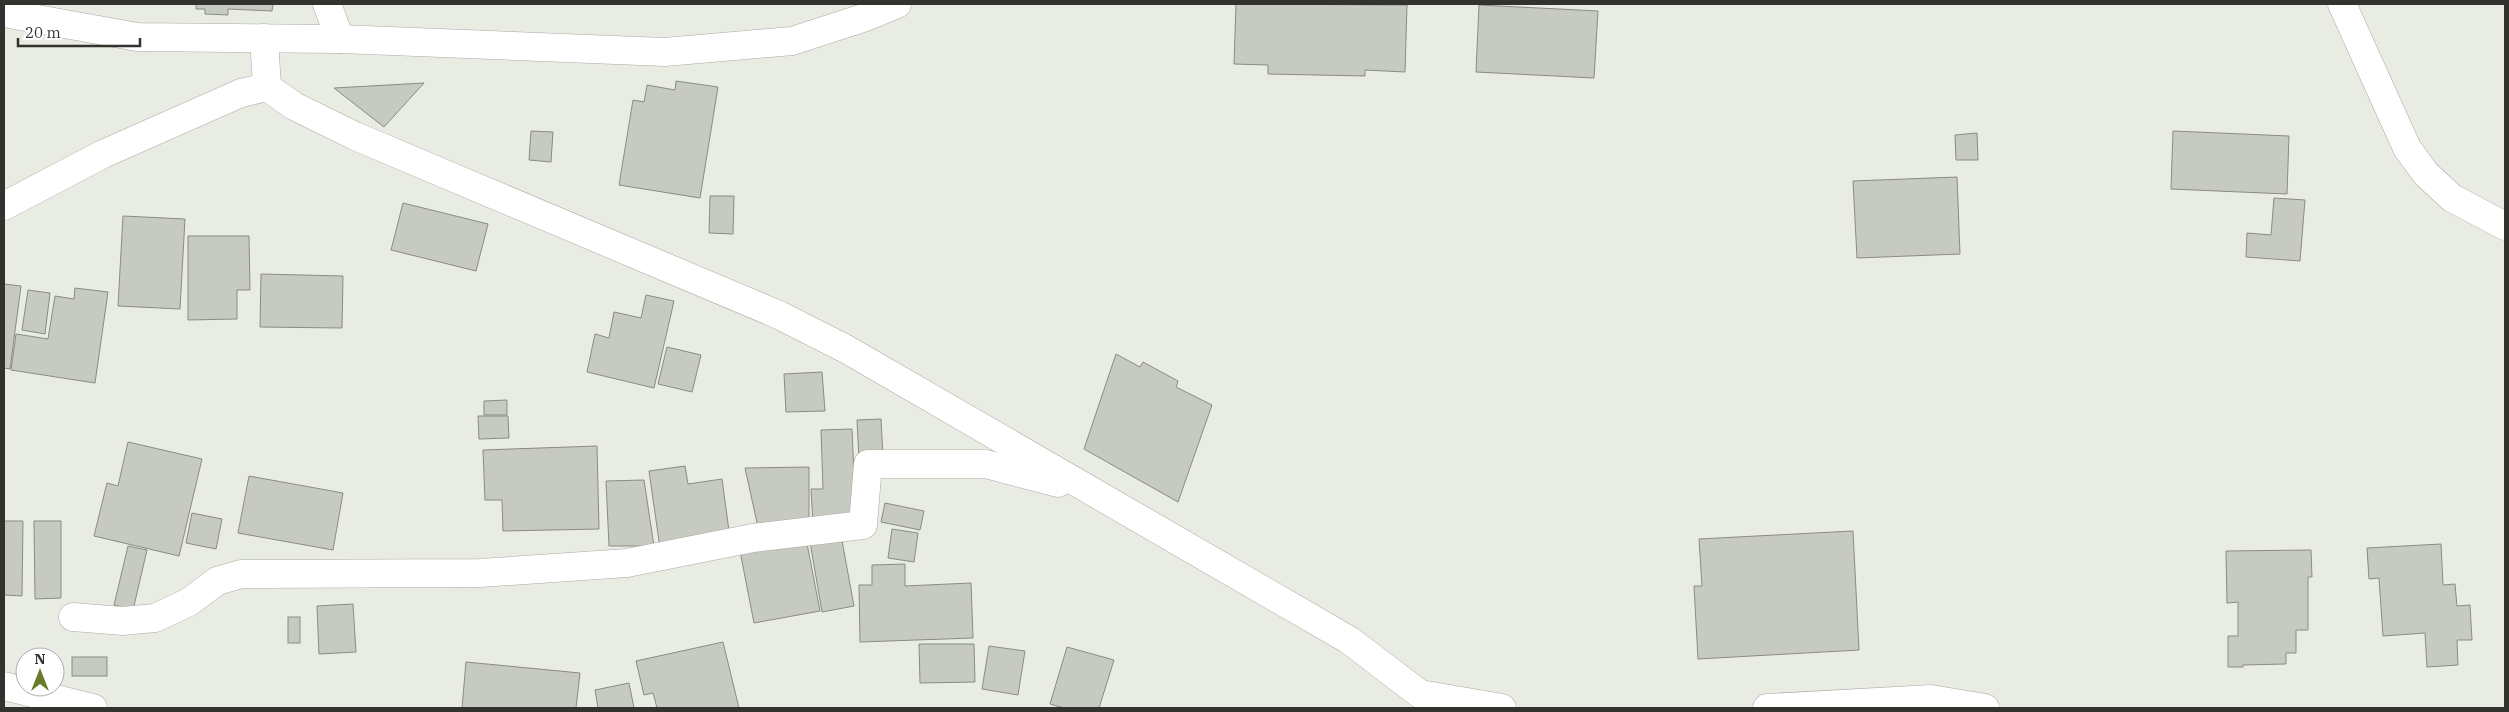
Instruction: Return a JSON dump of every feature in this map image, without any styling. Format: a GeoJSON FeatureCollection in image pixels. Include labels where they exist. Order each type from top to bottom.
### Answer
{"type":"FeatureCollection","features":[{"type":"Feature","properties":{"kind":"street"},"geometry":{"type":"LineString","coordinates":[[327,4],[340,39]]}},
{"type":"Feature","properties":{"kind":"street"},"geometry":{"type":"LineString","coordinates":[[4,13],[137,36],[340,39],[665,52],[792,41],[863,18],[897,4]]}},
{"type":"Feature","properties":{"kind":"street"},"geometry":{"type":"LineString","coordinates":[[2342,4],[2407,148],[2426,174],[2452,198],[2505,226]]}},
{"type":"Feature","properties":{"kind":"street"},"geometry":{"type":"LineString","coordinates":[[264,38],[267,87]]}},
{"type":"Feature","properties":{"kind":"street"},"geometry":{"type":"LineString","coordinates":[[4,206],[103,154],[241,93],[267,87],[294,106],[355,136],[779,315],[846,349],[1349,640],[1420,694],[1502,708]]}},
{"type":"Feature","properties":{"kind":"street"},"geometry":{"type":"LineString","coordinates":[[73,617],[122,622],[155,618],[189,602],[217,581],[241,574],[480,573],[628,562],[753,538],[863,525],[868,464],[986,464],[1092,492]]}},
{"type":"Feature","properties":{"kind":"street"},"geometry":{"type":"LineString","coordinates":[[4,686],[93,708]]}},
{"type":"Feature","properties":{"kind":"street"},"geometry":{"type":"LineString","coordinates":[[1767,708],[1931,699],[1985,708]]}},
{"type":"Feature","properties":{"kind":"building"},"geometry":{"type":"Polygon","coordinates":[[[196,4],[273,4],[272,11],[228,9],[228,15],[205,14],[205,9],[196,9],[196,4]]]}},
{"type":"Feature","properties":{"kind":"building"},"geometry":{"type":"Polygon","coordinates":[[[1236,4],[1407,5],[1405,72],[1365,70],[1365,76],[1268,74],[1268,65],[1234,64],[1236,4]]]}},
{"type":"Feature","properties":{"kind":"building"},"geometry":{"type":"Polygon","coordinates":[[[1479,5],[1598,11],[1594,78],[1476,72],[1479,5]]]}},
{"type":"Feature","properties":{"kind":"building"},"geometry":{"type":"Polygon","coordinates":[[[676,81],[718,87],[700,198],[619,185],[633,100],[644,102],[647,85],[675,90],[676,81]]]}},
{"type":"Feature","properties":{"kind":"building"},"geometry":{"type":"Polygon","coordinates":[[[424,83],[384,127],[334,88],[424,83]]]}},
{"type":"Feature","properties":{"kind":"building"},"geometry":{"type":"Polygon","coordinates":[[[531,131],[553,132],[551,162],[529,160],[531,131]]]}},
{"type":"Feature","properties":{"kind":"building"},"geometry":{"type":"Polygon","coordinates":[[[2173,131],[2289,136],[2287,194],[2171,189],[2173,131]]]}},
{"type":"Feature","properties":{"kind":"building"},"geometry":{"type":"Polygon","coordinates":[[[1977,133],[1978,160],[1956,160],[1955,135],[1977,133]]]}},
{"type":"Feature","properties":{"kind":"building"},"geometry":{"type":"Polygon","coordinates":[[[1957,177],[1960,254],[1857,258],[1853,181],[1957,177]]]}},
{"type":"Feature","properties":{"kind":"building"},"geometry":{"type":"Polygon","coordinates":[[[710,196],[734,196],[733,234],[709,233],[710,196]]]}},
{"type":"Feature","properties":{"kind":"building"},"geometry":{"type":"Polygon","coordinates":[[[2274,198],[2305,200],[2300,261],[2246,257],[2247,233],[2271,235],[2274,198]]]}},
{"type":"Feature","properties":{"kind":"building"},"geometry":{"type":"Polygon","coordinates":[[[403,203],[488,224],[476,271],[391,250],[403,203]]]}},
{"type":"Feature","properties":{"kind":"building"},"geometry":{"type":"Polygon","coordinates":[[[123,216],[185,219],[180,309],[118,306],[123,216]]]}},
{"type":"Feature","properties":{"kind":"building"},"geometry":{"type":"Polygon","coordinates":[[[188,236],[249,236],[250,290],[237,290],[237,319],[188,320],[188,236]]]}},
{"type":"Feature","properties":{"kind":"building"},"geometry":{"type":"Polygon","coordinates":[[[261,274],[343,276],[342,328],[260,327],[261,274]]]}},
{"type":"Feature","properties":{"kind":"building"},"geometry":{"type":"Polygon","coordinates":[[[4,284],[21,286],[10,369],[4,368],[4,284]]]}},
{"type":"Feature","properties":{"kind":"building"},"geometry":{"type":"Polygon","coordinates":[[[75,288],[108,292],[95,383],[11,370],[16,334],[48,339],[55,296],[74,299],[75,288]]]}},
{"type":"Feature","properties":{"kind":"building"},"geometry":{"type":"Polygon","coordinates":[[[28,290],[50,293],[45,334],[22,330],[28,290]]]}},
{"type":"Feature","properties":{"kind":"building"},"geometry":{"type":"Polygon","coordinates":[[[646,295],[674,301],[654,388],[587,372],[595,334],[609,338],[614,312],[641,318],[646,295]]]}},
{"type":"Feature","properties":{"kind":"building"},"geometry":{"type":"Polygon","coordinates":[[[667,347],[701,355],[692,392],[658,384],[667,347]]]}},
{"type":"Feature","properties":{"kind":"building"},"geometry":{"type":"Polygon","coordinates":[[[1116,354],[1140,367],[1143,362],[1178,381],[1176,387],[1212,405],[1178,502],[1084,449],[1116,354]]]}},
{"type":"Feature","properties":{"kind":"building"},"geometry":{"type":"Polygon","coordinates":[[[822,372],[825,411],[786,412],[784,374],[822,372]]]}},
{"type":"Feature","properties":{"kind":"building"},"geometry":{"type":"Polygon","coordinates":[[[507,400],[507,415],[484,415],[484,401],[507,400]]]}},
{"type":"Feature","properties":{"kind":"building"},"geometry":{"type":"Polygon","coordinates":[[[478,416],[508,416],[509,438],[479,439],[478,416]]]}},
{"type":"Feature","properties":{"kind":"building"},"geometry":{"type":"Polygon","coordinates":[[[881,419],[883,456],[859,458],[857,420],[881,419]]]}},
{"type":"Feature","properties":{"kind":"building"},"geometry":{"type":"Polygon","coordinates":[[[852,429],[856,521],[813,523],[811,489],[823,489],[821,430],[852,429]]]}},
{"type":"Feature","properties":{"kind":"building"},"geometry":{"type":"Polygon","coordinates":[[[128,442],[202,459],[179,556],[94,536],[107,483],[118,486],[128,442]]]}},
{"type":"Feature","properties":{"kind":"building"},"geometry":{"type":"Polygon","coordinates":[[[597,446],[599,529],[503,531],[502,500],[485,500],[483,450],[597,446]]]}},
{"type":"Feature","properties":{"kind":"building"},"geometry":{"type":"Polygon","coordinates":[[[685,466],[688,484],[722,479],[730,538],[660,548],[649,471],[685,466]]]}},
{"type":"Feature","properties":{"kind":"building"},"geometry":{"type":"Polygon","coordinates":[[[809,467],[809,524],[758,527],[745,468],[809,467]]]}},
{"type":"Feature","properties":{"kind":"building"},"geometry":{"type":"Polygon","coordinates":[[[249,476],[343,493],[333,550],[238,533],[249,476]]]}},
{"type":"Feature","properties":{"kind":"building"},"geometry":{"type":"Polygon","coordinates":[[[644,480],[654,546],[609,546],[606,481],[644,480]]]}},
{"type":"Feature","properties":{"kind":"building"},"geometry":{"type":"Polygon","coordinates":[[[885,503],[924,511],[920,530],[881,522],[885,503]]]}},
{"type":"Feature","properties":{"kind":"building"},"geometry":{"type":"Polygon","coordinates":[[[192,513],[222,519],[216,549],[186,543],[192,513]]]}},
{"type":"Feature","properties":{"kind":"building"},"geometry":{"type":"Polygon","coordinates":[[[4,521],[23,521],[22,596],[4,595],[4,521]]]}},
{"type":"Feature","properties":{"kind":"building"},"geometry":{"type":"Polygon","coordinates":[[[34,521],[61,521],[61,598],[35,599],[34,521]]]}},
{"type":"Feature","properties":{"kind":"building"},"geometry":{"type":"Polygon","coordinates":[[[892,529],[918,533],[914,562],[888,558],[892,529]]]}},
{"type":"Feature","properties":{"kind":"building"},"geometry":{"type":"Polygon","coordinates":[[[840,530],[854,606],[822,612],[809,536],[840,530]]]}},
{"type":"Feature","properties":{"kind":"building"},"geometry":{"type":"Polygon","coordinates":[[[1853,531],[1859,650],[1698,659],[1694,586],[1702,586],[1699,539],[1853,531]]]}},
{"type":"Feature","properties":{"kind":"building"},"geometry":{"type":"Polygon","coordinates":[[[805,533],[820,611],[754,623],[739,546],[805,533]]]}},
{"type":"Feature","properties":{"kind":"building"},"geometry":{"type":"Polygon","coordinates":[[[2441,544],[2443,585],[2455,584],[2457,606],[2470,605],[2472,640],[2457,640],[2458,665],[2427,667],[2425,633],[2383,636],[2379,578],[2369,579],[2367,548],[2441,544]]]}},
{"type":"Feature","properties":{"kind":"building"},"geometry":{"type":"Polygon","coordinates":[[[128,546],[147,550],[133,610],[114,605],[128,546]]]}},
{"type":"Feature","properties":{"kind":"building"},"geometry":{"type":"Polygon","coordinates":[[[2311,550],[2312,577],[2308,577],[2308,630],[2296,630],[2296,653],[2286,653],[2286,664],[2228,667],[2228,636],[2238,636],[2238,602],[2227,603],[2226,551],[2311,550]]]}},
{"type":"Feature","properties":{"kind":"building"},"geometry":{"type":"Polygon","coordinates":[[[905,564],[905,586],[971,583],[973,638],[860,642],[859,585],[872,585],[872,565],[905,564]]]}},
{"type":"Feature","properties":{"kind":"building"},"geometry":{"type":"Polygon","coordinates":[[[353,604],[356,652],[319,654],[317,606],[353,604]]]}},
{"type":"Feature","properties":{"kind":"building"},"geometry":{"type":"Polygon","coordinates":[[[288,617],[300,617],[300,643],[288,643],[288,617]]]}},
{"type":"Feature","properties":{"kind":"building"},"geometry":{"type":"Polygon","coordinates":[[[723,642],[739,708],[657,708],[653,693],[644,695],[636,661],[723,642]]]}},
{"type":"Feature","properties":{"kind":"building"},"geometry":{"type":"Polygon","coordinates":[[[919,644],[974,644],[975,682],[920,683],[919,644]]]}},
{"type":"Feature","properties":{"kind":"building"},"geometry":{"type":"Polygon","coordinates":[[[989,646],[1025,651],[1018,695],[982,689],[989,646]]]}},
{"type":"Feature","properties":{"kind":"building"},"geometry":{"type":"Polygon","coordinates":[[[1067,647],[1114,660],[1099,708],[1064,708],[1050,704],[1067,647]]]}},
{"type":"Feature","properties":{"kind":"building"},"geometry":{"type":"Polygon","coordinates":[[[72,657],[107,657],[107,676],[72,676],[72,657]]]}},
{"type":"Feature","properties":{"kind":"building"},"geometry":{"type":"Polygon","coordinates":[[[466,662],[580,673],[576,708],[462,708],[466,662]]]}},
{"type":"Feature","properties":{"kind":"building"},"geometry":{"type":"Polygon","coordinates":[[[629,683],[634,708],[598,708],[595,690],[629,683]]]}}]}
